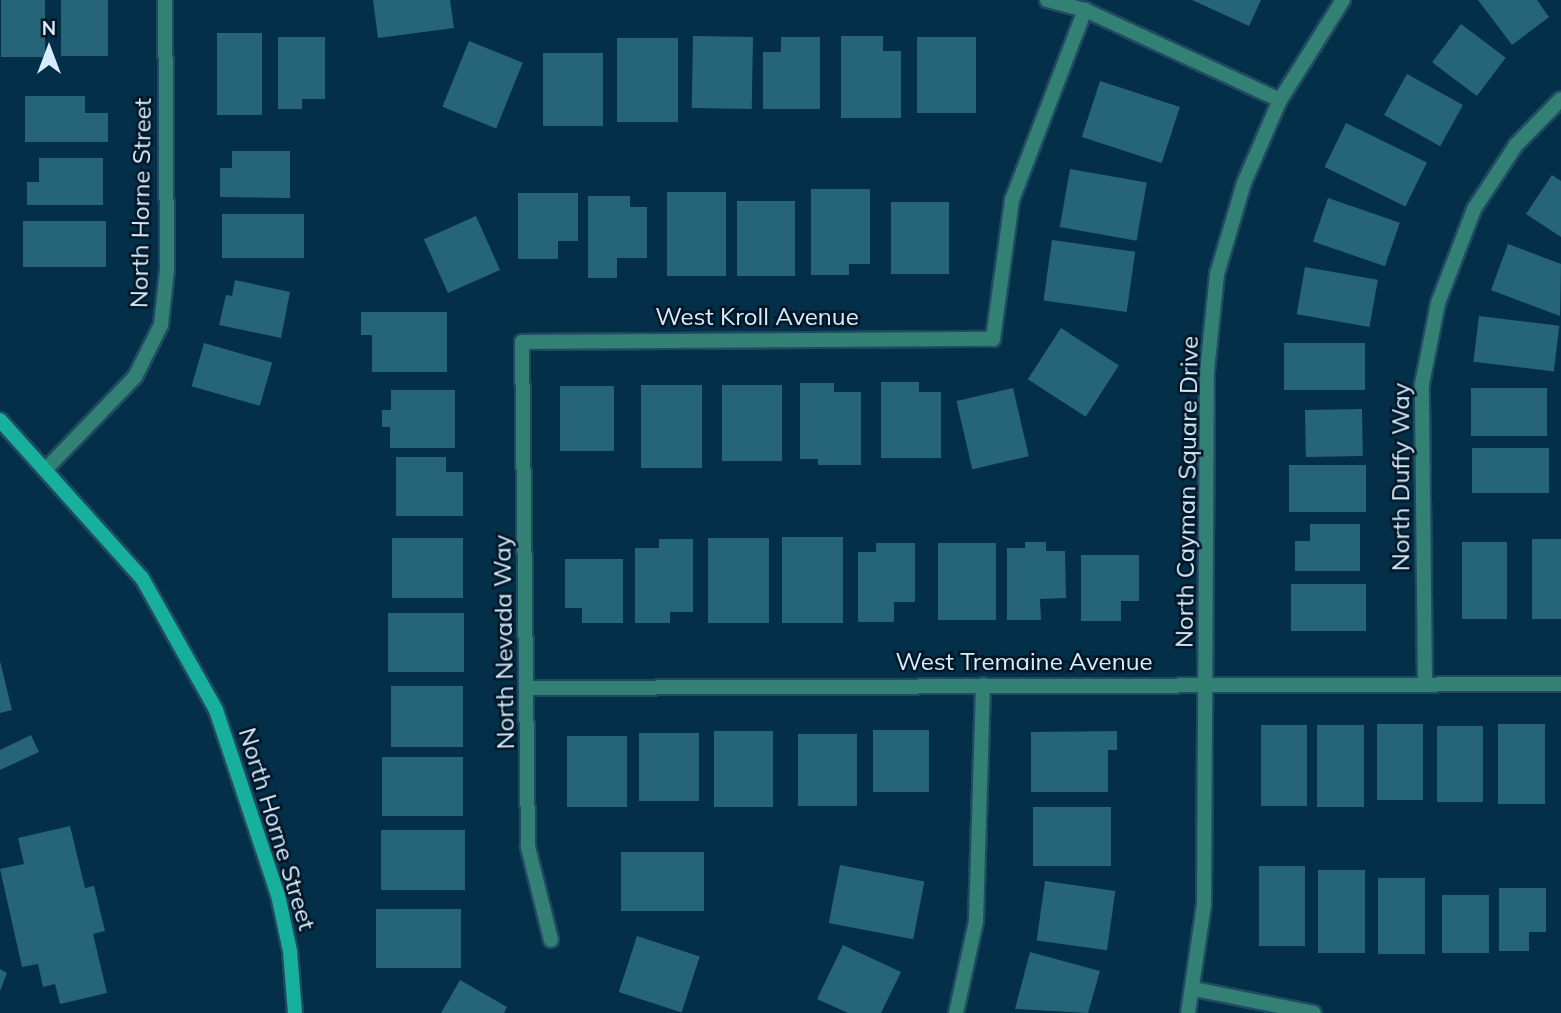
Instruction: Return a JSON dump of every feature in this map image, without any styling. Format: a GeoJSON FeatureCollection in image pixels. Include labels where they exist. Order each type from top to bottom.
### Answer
{"type":"FeatureCollection","features":[{"type":"Feature","properties":{"kind":"street","name":"North Horne Street"},"geometry":{"type":"LineString","coordinates":[[165,0],[167,270],[161,326],[135,377],[47,468],[142,578],[216,710],[249,799],[278,895],[290,951],[295,1013]]}},
{"type":"Feature","properties":{"kind":"street"},"geometry":{"type":"LineString","coordinates":[[1047,0],[1085,10],[1280,100]]}},
{"type":"Feature","properties":{"kind":"street","name":"North Cayman Square Drive"},"geometry":{"type":"LineString","coordinates":[[1188,1013],[1194,989],[1204,904],[1207,371],[1217,274],[1244,183],[1280,100],[1343,0]]}},
{"type":"Feature","properties":{"kind":"street","name":"West Kroll Avenue"},"geometry":{"type":"LineString","coordinates":[[522,342],[993,339],[1012,200],[1085,10]]}},
{"type":"Feature","properties":{"kind":"street","name":"North Duffy Way"},"geometry":{"type":"LineString","coordinates":[[1425,685],[1422,384],[1438,303],[1474,209],[1516,145],[1561,99]]}},
{"type":"Feature","properties":{"kind":"street","name":"North Nevada Way"},"geometry":{"type":"LineString","coordinates":[[522,342],[528,846],[551,940]]}},
{"type":"Feature","properties":{"kind":"street"},"geometry":{"type":"LineString","coordinates":[[0,419],[47,468]]}},
{"type":"Feature","properties":{"kind":"street","name":"West Tremaine Avenue"},"geometry":{"type":"LineString","coordinates":[[528,688],[1561,684]]}},
{"type":"Feature","properties":{"kind":"street"},"geometry":{"type":"LineString","coordinates":[[956,1013],[976,920],[983,685]]}},
{"type":"Feature","properties":{"kind":"street"},"geometry":{"type":"LineString","coordinates":[[1194,989],[1314,1013]]}},
{"type":"Feature","properties":{"kind":"building"},"geometry":{"type":"Polygon","coordinates":[[[1,0],[45,0],[45,57],[1,57],[1,0]]]}},
{"type":"Feature","properties":{"kind":"building"},"geometry":{"type":"Polygon","coordinates":[[[61,0],[108,0],[108,56],[61,56],[61,0]]]}},
{"type":"Feature","properties":{"kind":"building"},"geometry":{"type":"Polygon","coordinates":[[[373,0],[450,0],[454,28],[378,38],[373,0]]]}},
{"type":"Feature","properties":{"kind":"building"},"geometry":{"type":"Polygon","coordinates":[[[1192,0],[1261,0],[1249,26],[1192,0]]]}},
{"type":"Feature","properties":{"kind":"building"},"geometry":{"type":"Polygon","coordinates":[[[1478,0],[1537,0],[1549,17],[1512,45],[1478,0]]]}},
{"type":"Feature","properties":{"kind":"building"},"geometry":{"type":"Polygon","coordinates":[[[1461,24],[1506,58],[1477,96],[1432,62],[1461,24]]]}},
{"type":"Feature","properties":{"kind":"building"},"geometry":{"type":"Polygon","coordinates":[[[217,33],[262,33],[262,115],[217,115],[217,33]]]}},
{"type":"Feature","properties":{"kind":"building"},"geometry":{"type":"Polygon","coordinates":[[[693,36],[753,37],[752,109],[692,108],[693,36]]]}},
{"type":"Feature","properties":{"kind":"building"},"geometry":{"type":"Polygon","coordinates":[[[841,36],[883,36],[883,51],[901,51],[901,118],[841,118],[841,36]]]}},
{"type":"Feature","properties":{"kind":"building"},"geometry":{"type":"Polygon","coordinates":[[[278,37],[325,37],[325,99],[302,99],[302,109],[278,109],[278,37]]]}},
{"type":"Feature","properties":{"kind":"building"},"geometry":{"type":"Polygon","coordinates":[[[781,37],[820,37],[820,109],[763,109],[763,52],[781,52],[781,37]]]}},
{"type":"Feature","properties":{"kind":"building"},"geometry":{"type":"Polygon","coordinates":[[[917,37],[976,37],[976,113],[917,113],[917,37]]]}},
{"type":"Feature","properties":{"kind":"building"},"geometry":{"type":"Polygon","coordinates":[[[617,38],[678,38],[678,122],[617,122],[617,38]]]}},
{"type":"Feature","properties":{"kind":"building"},"geometry":{"type":"Polygon","coordinates":[[[469,41],[523,63],[496,129],[442,107],[469,41]]]}},
{"type":"Feature","properties":{"kind":"building"},"geometry":{"type":"Polygon","coordinates":[[[543,53],[603,53],[603,126],[543,126],[543,53]]]}},
{"type":"Feature","properties":{"kind":"building"},"geometry":{"type":"Polygon","coordinates":[[[1407,74],[1463,105],[1440,146],[1384,115],[1407,74]]]}},
{"type":"Feature","properties":{"kind":"building"},"geometry":{"type":"Polygon","coordinates":[[[1100,81],[1180,107],[1162,163],[1082,137],[1100,81]]]}},
{"type":"Feature","properties":{"kind":"building"},"geometry":{"type":"Polygon","coordinates":[[[25,96],[85,96],[85,113],[108,113],[108,142],[25,142],[25,96]]]}},
{"type":"Feature","properties":{"kind":"building"},"geometry":{"type":"Polygon","coordinates":[[[1346,123],[1427,162],[1405,206],[1325,167],[1346,123]]]}},
{"type":"Feature","properties":{"kind":"building"},"geometry":{"type":"Polygon","coordinates":[[[232,151],[290,151],[290,198],[220,197],[220,168],[232,168],[232,151]]]}},
{"type":"Feature","properties":{"kind":"building"},"geometry":{"type":"Polygon","coordinates":[[[39,158],[103,158],[103,205],[27,205],[27,182],[39,182],[39,158]]]}},
{"type":"Feature","properties":{"kind":"building"},"geometry":{"type":"Polygon","coordinates":[[[1070,169],[1147,183],[1137,241],[1060,227],[1070,169]]]}},
{"type":"Feature","properties":{"kind":"building"},"geometry":{"type":"Polygon","coordinates":[[[1552,175],[1561,181],[1561,237],[1526,214],[1552,175]]]}},
{"type":"Feature","properties":{"kind":"building"},"geometry":{"type":"Polygon","coordinates":[[[811,189],[870,189],[870,264],[849,264],[849,275],[811,275],[811,189]]]}},
{"type":"Feature","properties":{"kind":"building"},"geometry":{"type":"Polygon","coordinates":[[[667,192],[726,192],[726,276],[667,276],[667,192]]]}},
{"type":"Feature","properties":{"kind":"building"},"geometry":{"type":"Polygon","coordinates":[[[518,193],[578,193],[578,241],[558,241],[558,259],[518,259],[518,193]]]}},
{"type":"Feature","properties":{"kind":"building"},"geometry":{"type":"Polygon","coordinates":[[[588,196],[630,196],[630,207],[647,207],[647,258],[617,258],[617,278],[588,278],[588,196]]]}},
{"type":"Feature","properties":{"kind":"building"},"geometry":{"type":"Polygon","coordinates":[[[1328,198],[1400,223],[1385,266],[1313,241],[1328,198]]]}},
{"type":"Feature","properties":{"kind":"building"},"geometry":{"type":"Polygon","coordinates":[[[737,201],[795,201],[795,276],[737,276],[737,201]]]}},
{"type":"Feature","properties":{"kind":"building"},"geometry":{"type":"Polygon","coordinates":[[[891,202],[949,202],[949,274],[891,274],[891,202]]]}},
{"type":"Feature","properties":{"kind":"building"},"geometry":{"type":"Polygon","coordinates":[[[222,214],[304,214],[304,258],[222,258],[222,214]]]}},
{"type":"Feature","properties":{"kind":"building"},"geometry":{"type":"Polygon","coordinates":[[[476,216],[500,270],[448,293],[424,239],[476,216]]]}},
{"type":"Feature","properties":{"kind":"building"},"geometry":{"type":"Polygon","coordinates":[[[23,221],[106,221],[106,267],[23,267],[23,221]]]}},
{"type":"Feature","properties":{"kind":"building"},"geometry":{"type":"Polygon","coordinates":[[[1052,240],[1135,252],[1127,312],[1044,300],[1052,240]]]}},
{"type":"Feature","properties":{"kind":"building"},"geometry":{"type":"Polygon","coordinates":[[[1508,244],[1561,264],[1560,316],[1491,290],[1508,244]]]}},
{"type":"Feature","properties":{"kind":"building"},"geometry":{"type":"Polygon","coordinates":[[[1305,267],[1378,280],[1370,327],[1297,314],[1305,267]]]}},
{"type":"Feature","properties":{"kind":"building"},"geometry":{"type":"Polygon","coordinates":[[[235,280],[290,292],[281,338],[219,325],[226,295],[232,296],[235,280]]]}},
{"type":"Feature","properties":{"kind":"building"},"geometry":{"type":"Polygon","coordinates":[[[361,312],[447,312],[447,372],[372,372],[372,335],[361,335],[361,312]]]}},
{"type":"Feature","properties":{"kind":"building"},"geometry":{"type":"Polygon","coordinates":[[[1479,316],[1559,326],[1554,372],[1473,362],[1479,316]]]}},
{"type":"Feature","properties":{"kind":"building"},"geometry":{"type":"Polygon","coordinates":[[[1061,328],[1119,366],[1086,417],[1028,379],[1061,328]]]}},
{"type":"Feature","properties":{"kind":"building"},"geometry":{"type":"Polygon","coordinates":[[[204,343],[272,363],[260,406],[192,386],[204,343]]]}},
{"type":"Feature","properties":{"kind":"building"},"geometry":{"type":"Polygon","coordinates":[[[1284,343],[1365,343],[1365,390],[1284,390],[1284,343]]]}},
{"type":"Feature","properties":{"kind":"building"},"geometry":{"type":"Polygon","coordinates":[[[881,382],[919,382],[919,392],[941,392],[941,458],[881,458],[881,382]]]}},
{"type":"Feature","properties":{"kind":"building"},"geometry":{"type":"Polygon","coordinates":[[[800,383],[834,383],[834,392],[861,392],[861,465],[818,465],[818,459],[800,459],[800,383]]]}},
{"type":"Feature","properties":{"kind":"building"},"geometry":{"type":"Polygon","coordinates":[[[641,385],[702,385],[702,468],[641,468],[641,385]]]}},
{"type":"Feature","properties":{"kind":"building"},"geometry":{"type":"Polygon","coordinates":[[[722,385],[782,385],[782,461],[722,461],[722,385]]]}},
{"type":"Feature","properties":{"kind":"building"},"geometry":{"type":"Polygon","coordinates":[[[560,386],[614,386],[614,451],[560,451],[560,386]]]}},
{"type":"Feature","properties":{"kind":"building"},"geometry":{"type":"Polygon","coordinates":[[[1013,388],[1029,456],[972,469],[956,401],[1013,388]]]}},
{"type":"Feature","properties":{"kind":"building"},"geometry":{"type":"Polygon","coordinates":[[[1471,388],[1547,388],[1547,436],[1471,436],[1471,388]]]}},
{"type":"Feature","properties":{"kind":"building"},"geometry":{"type":"Polygon","coordinates":[[[391,390],[455,390],[455,448],[390,448],[390,427],[382,427],[382,410],[391,410],[391,390]]]}},
{"type":"Feature","properties":{"kind":"building"},"geometry":{"type":"Polygon","coordinates":[[[1362,409],[1363,456],[1306,457],[1305,410],[1362,409]]]}},
{"type":"Feature","properties":{"kind":"building"},"geometry":{"type":"Polygon","coordinates":[[[1472,448],[1549,448],[1549,493],[1472,493],[1472,448]]]}},
{"type":"Feature","properties":{"kind":"building"},"geometry":{"type":"Polygon","coordinates":[[[396,457],[446,457],[446,472],[463,472],[463,516],[396,516],[396,457]]]}},
{"type":"Feature","properties":{"kind":"building"},"geometry":{"type":"Polygon","coordinates":[[[1289,465],[1366,465],[1366,512],[1289,512],[1289,465]]]}},
{"type":"Feature","properties":{"kind":"building"},"geometry":{"type":"Polygon","coordinates":[[[1310,524],[1360,524],[1360,571],[1295,571],[1295,541],[1310,541],[1310,524]]]}},
{"type":"Feature","properties":{"kind":"building"},"geometry":{"type":"Polygon","coordinates":[[[782,537],[843,537],[843,623],[782,623],[782,537]]]}},
{"type":"Feature","properties":{"kind":"building"},"geometry":{"type":"Polygon","coordinates":[[[392,538],[463,538],[463,598],[392,598],[392,538]]]}},
{"type":"Feature","properties":{"kind":"building"},"geometry":{"type":"Polygon","coordinates":[[[708,538],[769,538],[769,623],[708,623],[708,538]]]}},
{"type":"Feature","properties":{"kind":"building"},"geometry":{"type":"Polygon","coordinates":[[[659,539],[693,539],[693,612],[670,612],[670,623],[635,623],[635,548],[659,548],[659,539]]]}},
{"type":"Feature","properties":{"kind":"building"},"geometry":{"type":"Polygon","coordinates":[[[1532,539],[1561,539],[1561,619],[1532,619],[1532,539]]]}},
{"type":"Feature","properties":{"kind":"building"},"geometry":{"type":"Polygon","coordinates":[[[1025,542],[1046,542],[1046,551],[1065,551],[1066,598],[1040,599],[1041,620],[1007,620],[1007,548],[1025,548],[1025,542]]]}},
{"type":"Feature","properties":{"kind":"building"},"geometry":{"type":"Polygon","coordinates":[[[1462,542],[1507,542],[1507,619],[1462,619],[1462,542]]]}},
{"type":"Feature","properties":{"kind":"building"},"geometry":{"type":"Polygon","coordinates":[[[876,543],[915,543],[915,602],[894,602],[894,622],[858,622],[858,552],[876,552],[876,543]]]}},
{"type":"Feature","properties":{"kind":"building"},"geometry":{"type":"Polygon","coordinates":[[[938,543],[996,543],[996,620],[938,620],[938,543]]]}},
{"type":"Feature","properties":{"kind":"building"},"geometry":{"type":"Polygon","coordinates":[[[1081,555],[1139,555],[1139,601],[1121,601],[1121,621],[1081,621],[1081,555]]]}},
{"type":"Feature","properties":{"kind":"building"},"geometry":{"type":"Polygon","coordinates":[[[565,559],[623,559],[623,623],[582,623],[582,608],[565,608],[565,559]]]}},
{"type":"Feature","properties":{"kind":"building"},"geometry":{"type":"Polygon","coordinates":[[[1291,584],[1366,584],[1366,631],[1291,631],[1291,584]]]}},
{"type":"Feature","properties":{"kind":"building"},"geometry":{"type":"Polygon","coordinates":[[[388,613],[464,613],[464,672],[388,672],[388,613]]]}},
{"type":"Feature","properties":{"kind":"building"},"geometry":{"type":"Polygon","coordinates":[[[0,661],[12,710],[0,713],[0,661]]]}},
{"type":"Feature","properties":{"kind":"building"},"geometry":{"type":"Polygon","coordinates":[[[391,686],[463,686],[463,747],[391,747],[391,686]]]}},
{"type":"Feature","properties":{"kind":"building"},"geometry":{"type":"Polygon","coordinates":[[[1377,724],[1423,724],[1423,800],[1377,800],[1377,724]]]}},
{"type":"Feature","properties":{"kind":"building"},"geometry":{"type":"Polygon","coordinates":[[[1498,724],[1545,724],[1545,804],[1498,804],[1498,724]]]}},
{"type":"Feature","properties":{"kind":"building"},"geometry":{"type":"Polygon","coordinates":[[[1261,725],[1307,725],[1307,806],[1261,806],[1261,725]]]}},
{"type":"Feature","properties":{"kind":"building"},"geometry":{"type":"Polygon","coordinates":[[[1317,725],[1364,725],[1364,807],[1317,807],[1317,725]]]}},
{"type":"Feature","properties":{"kind":"building"},"geometry":{"type":"Polygon","coordinates":[[[1437,726],[1483,726],[1483,802],[1437,802],[1437,726]]]}},
{"type":"Feature","properties":{"kind":"building"},"geometry":{"type":"Polygon","coordinates":[[[873,730],[929,730],[929,792],[873,792],[873,730]]]}},
{"type":"Feature","properties":{"kind":"building"},"geometry":{"type":"Polygon","coordinates":[[[714,731],[773,731],[773,807],[714,807],[714,731]]]}},
{"type":"Feature","properties":{"kind":"building"},"geometry":{"type":"Polygon","coordinates":[[[1117,731],[1117,750],[1108,750],[1108,792],[1031,792],[1031,732],[1117,731]]]}},
{"type":"Feature","properties":{"kind":"building"},"geometry":{"type":"Polygon","coordinates":[[[639,733],[699,733],[699,801],[639,801],[639,733]]]}},
{"type":"Feature","properties":{"kind":"building"},"geometry":{"type":"Polygon","coordinates":[[[798,734],[857,734],[857,806],[798,806],[798,734]]]}},
{"type":"Feature","properties":{"kind":"building"},"geometry":{"type":"Polygon","coordinates":[[[31,735],[39,752],[0,770],[0,750],[31,735]]]}},
{"type":"Feature","properties":{"kind":"building"},"geometry":{"type":"Polygon","coordinates":[[[567,736],[627,736],[627,807],[567,807],[567,736]]]}},
{"type":"Feature","properties":{"kind":"building"},"geometry":{"type":"Polygon","coordinates":[[[382,757],[463,757],[463,816],[382,816],[382,757]]]}},
{"type":"Feature","properties":{"kind":"building"},"geometry":{"type":"Polygon","coordinates":[[[1033,807],[1111,807],[1111,866],[1033,866],[1033,807]]]}},
{"type":"Feature","properties":{"kind":"building"},"geometry":{"type":"Polygon","coordinates":[[[70,826],[85,888],[94,886],[105,931],[93,934],[107,993],[60,1004],[55,984],[43,987],[38,964],[22,967],[0,869],[24,864],[18,838],[70,826]]]}},
{"type":"Feature","properties":{"kind":"building"},"geometry":{"type":"Polygon","coordinates":[[[381,830],[465,830],[465,890],[381,890],[381,830]]]}},
{"type":"Feature","properties":{"kind":"building"},"geometry":{"type":"Polygon","coordinates":[[[621,852],[704,852],[704,911],[621,911],[621,852]]]}},
{"type":"Feature","properties":{"kind":"building"},"geometry":{"type":"Polygon","coordinates":[[[840,865],[924,881],[913,939],[829,923],[840,865]]]}},
{"type":"Feature","properties":{"kind":"building"},"geometry":{"type":"Polygon","coordinates":[[[1259,866],[1305,866],[1305,946],[1259,946],[1259,866]]]}},
{"type":"Feature","properties":{"kind":"building"},"geometry":{"type":"Polygon","coordinates":[[[1318,870],[1365,870],[1365,953],[1318,953],[1318,870]]]}},
{"type":"Feature","properties":{"kind":"building"},"geometry":{"type":"Polygon","coordinates":[[[1378,878],[1425,878],[1425,954],[1378,954],[1378,878]]]}},
{"type":"Feature","properties":{"kind":"building"},"geometry":{"type":"Polygon","coordinates":[[[1045,881],[1115,891],[1107,950],[1037,940],[1045,881]]]}},
{"type":"Feature","properties":{"kind":"building"},"geometry":{"type":"Polygon","coordinates":[[[1499,888],[1546,888],[1546,932],[1529,932],[1529,951],[1499,951],[1499,888]]]}},
{"type":"Feature","properties":{"kind":"building"},"geometry":{"type":"Polygon","coordinates":[[[1442,895],[1489,895],[1489,953],[1442,953],[1442,895]]]}},
{"type":"Feature","properties":{"kind":"building"},"geometry":{"type":"Polygon","coordinates":[[[376,909],[461,909],[461,968],[376,968],[376,909]]]}},
{"type":"Feature","properties":{"kind":"building"},"geometry":{"type":"Polygon","coordinates":[[[637,936],[700,956],[682,1013],[619,992],[637,936]]]}},
{"type":"Feature","properties":{"kind":"building"},"geometry":{"type":"Polygon","coordinates":[[[843,945],[901,972],[881,1013],[848,1013],[817,999],[843,945]]]}},
{"type":"Feature","properties":{"kind":"building"},"geometry":{"type":"Polygon","coordinates":[[[1030,952],[1100,971],[1088,1013],[1015,1009],[1030,952]]]}},
{"type":"Feature","properties":{"kind":"building"},"geometry":{"type":"Polygon","coordinates":[[[0,969],[7,973],[0,991],[0,969]]]}},
{"type":"Feature","properties":{"kind":"building"},"geometry":{"type":"Polygon","coordinates":[[[460,980],[507,1007],[504,1013],[441,1013],[460,980]]]}}]}
